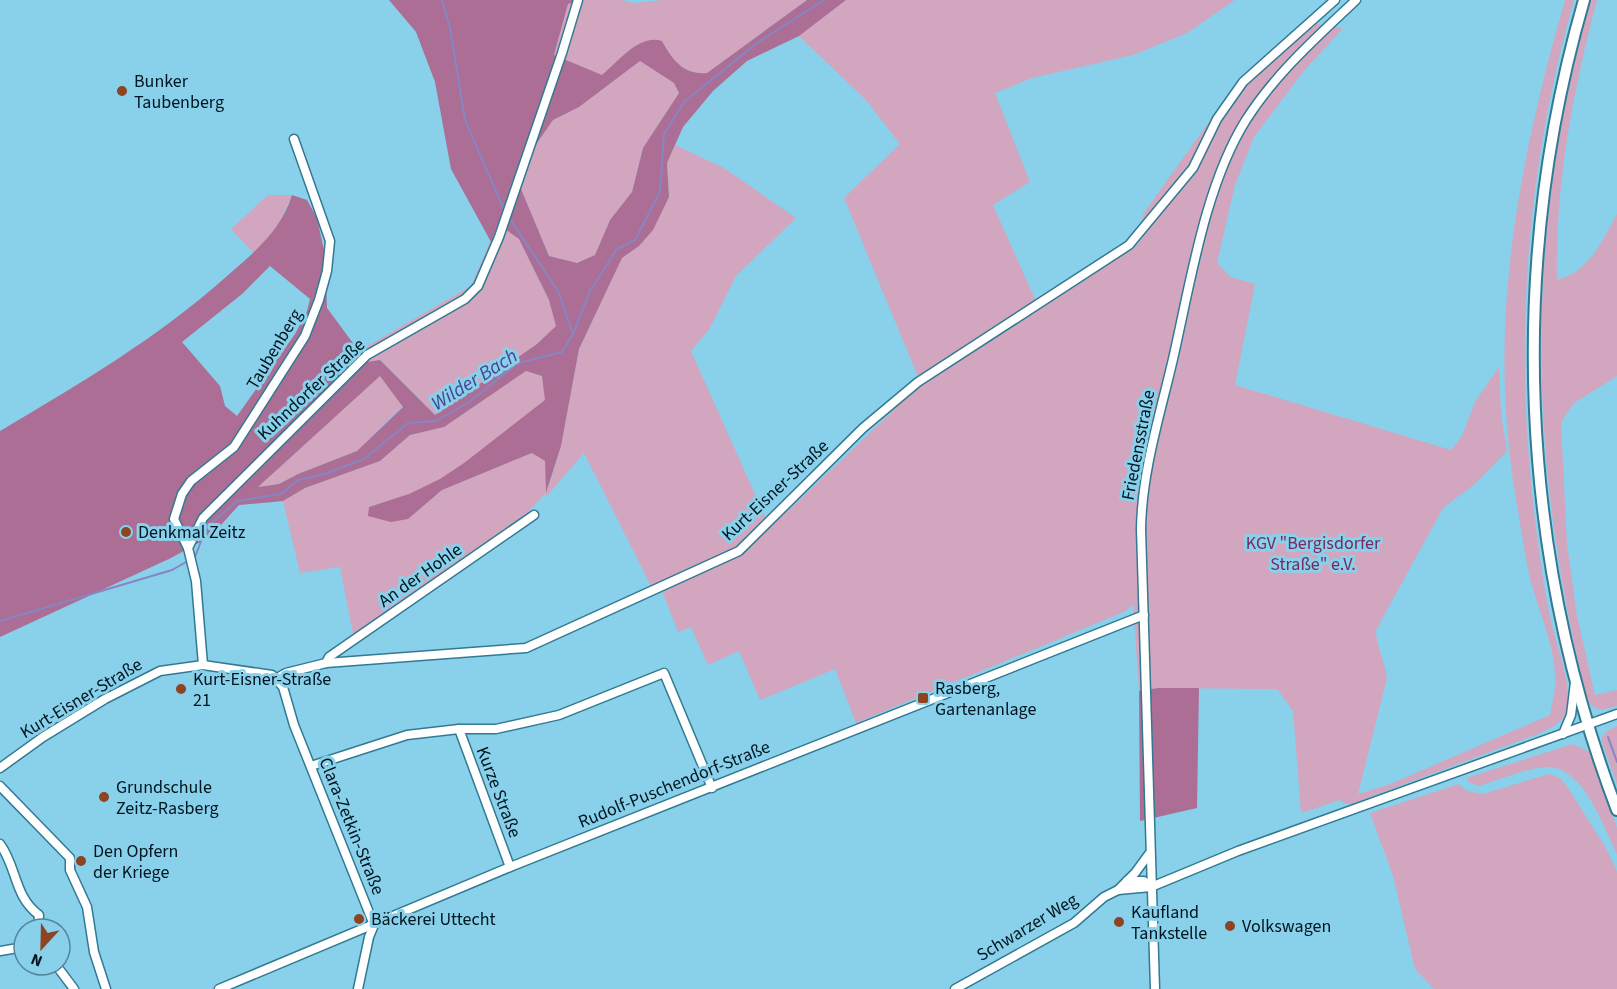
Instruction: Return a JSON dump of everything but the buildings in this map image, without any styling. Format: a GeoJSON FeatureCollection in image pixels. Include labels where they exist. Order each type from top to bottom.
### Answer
{"type":"FeatureCollection","features":[{"type":"Feature","properties":{"kind":"main road"},"geometry":{"type":"LineString","coordinates":[[1584,0],[1566,68],[1550,149],[1539,229],[1533,345],[1540,490],[1554,584],[1575,682],[1587,725],[1617,810]]}},
{"type":"Feature","properties":{"kind":"street","name":"Kuhndorfer Straße"},"geometry":{"type":"LineString","coordinates":[[190,554],[203,518],[213,505],[367,355],[465,299],[478,286],[518,187],[578,0]]}},
{"type":"Feature","properties":{"kind":"street","name":"Kurt-Eisner-Straße"},"geometry":{"type":"LineString","coordinates":[[0,768],[43,737],[105,699],[150,675],[171,668],[203,665],[264,672],[277,678],[326,663],[526,648],[739,551],[863,428],[918,382],[1129,245],[1193,168],[1217,119],[1243,82],[1335,0]]}},
{"type":"Feature","properties":{"kind":"street","name":"Friedensstraße"},"geometry":{"type":"LineString","coordinates":[[1155,989],[1149,854],[1144,615],[1142,511],[1145,476],[1199,246],[1215,190],[1245,121],[1268,90],[1301,53],[1356,0]]}},
{"type":"Feature","properties":{"kind":"street","name":"Taubenberg"},"geometry":{"type":"LineString","coordinates":[[190,554],[174,519],[182,494],[199,472],[234,447],[305,336],[327,271],[330,241],[294,139]]}},
{"type":"Feature","properties":{"kind":"street","name":"An der Hohle"},"geometry":{"type":"LineString","coordinates":[[326,663],[330,657],[534,515]]}},
{"type":"Feature","properties":{"kind":"street"},"geometry":{"type":"LineString","coordinates":[[190,554],[196,581],[203,665]]}},
{"type":"Feature","properties":{"kind":"street","name":"Rudolf-Puschendorf-Straße"},"geometry":{"type":"LineString","coordinates":[[219,989],[374,926],[510,867],[1144,615]]}},
{"type":"Feature","properties":{"kind":"street"},"geometry":{"type":"LineString","coordinates":[[311,766],[395,738],[459,729],[496,729],[559,715],[664,673],[712,788]]}},
{"type":"Feature","properties":{"kind":"street","name":"Clara-Zetkin-Straße"},"geometry":{"type":"LineString","coordinates":[[277,678],[283,687],[290,716],[374,926]]}},
{"type":"Feature","properties":{"kind":"street"},"geometry":{"type":"LineString","coordinates":[[1563,734],[1571,715],[1575,682]]}},
{"type":"Feature","properties":{"kind":"street","name":"Schwarzer Weg"},"geometry":{"type":"LineString","coordinates":[[955,989],[1074,923],[1104,897],[1118,890],[1151,887],[1238,851],[1617,714]]}},
{"type":"Feature","properties":{"kind":"street","name":"Kurze Straße"},"geometry":{"type":"LineString","coordinates":[[459,729],[510,867]]}},
{"type":"Feature","properties":{"kind":"street"},"geometry":{"type":"LineString","coordinates":[[0,786],[70,858],[70,870],[87,907],[94,952],[106,989]]}},
{"type":"Feature","properties":{"kind":"street"},"geometry":{"type":"LineString","coordinates":[[0,844],[8,856],[25,904],[39,917]]}},
{"type":"Feature","properties":{"kind":"street"},"geometry":{"type":"LineString","coordinates":[[1118,890],[1149,854]]}},
{"type":"Feature","properties":{"kind":"street"},"geometry":{"type":"LineString","coordinates":[[1128,881],[1144,881],[1151,887]]}},
{"type":"Feature","properties":{"kind":"street"},"geometry":{"type":"LineString","coordinates":[[358,989],[369,936],[374,926]]}},
{"type":"Feature","properties":{"kind":"green space"},"geometry":{"type":"Polygon","coordinates":[[[582,0],[621,0],[634,3],[663,0],[807,0],[707,73],[692,72],[680,65],[662,42],[638,44],[602,76],[554,55],[568,3],[582,0]]]}},
{"type":"Feature","properties":{"kind":"green space","name":"KGV \"Bergisdorfer Straße\" e.V."},"geometry":{"type":"Polygon","coordinates":[[[846,0],[1235,0],[1187,33],[1133,55],[1032,78],[995,93],[1030,182],[993,205],[1039,308],[1139,243],[1143,214],[1219,108],[1316,24],[1343,28],[1303,72],[1254,137],[1235,185],[1217,263],[1231,277],[1255,284],[1235,385],[1451,450],[1462,436],[1475,402],[1499,367],[1501,413],[1507,451],[1476,483],[1443,508],[1376,630],[1387,678],[1358,794],[1388,785],[1550,715],[1555,673],[1550,643],[1528,569],[1515,491],[1509,451],[1504,360],[1511,255],[1527,152],[1565,0],[1574,0],[1557,66],[1534,199],[1525,333],[1526,400],[1537,535],[1547,603],[1568,695],[1567,711],[1561,721],[1533,736],[1351,804],[1345,804],[1340,800],[1301,813],[1293,711],[1277,689],[1158,688],[1139,691],[1133,604],[1126,611],[856,723],[835,669],[760,700],[739,651],[708,665],[691,627],[678,632],[659,583],[651,586],[584,453],[547,496],[545,494],[524,516],[354,639],[340,567],[300,573],[283,501],[305,488],[380,461],[410,435],[444,427],[526,371],[542,376],[546,400],[481,453],[446,477],[408,495],[369,507],[408,519],[442,490],[532,453],[545,460],[547,492],[561,446],[579,349],[622,258],[639,246],[669,198],[667,163],[675,145],[724,168],[796,218],[736,276],[710,328],[691,351],[770,528],[921,384],[844,198],[900,144],[866,100],[799,36],[846,0]]]}},
{"type":"Feature","properties":{"kind":"green space"},"geometry":{"type":"Polygon","coordinates":[[[1591,0],[1597,0],[1580,69],[1562,174],[1557,280],[1578,270],[1587,262],[1617,214],[1617,376],[1574,403],[1561,422],[1567,544],[1577,616],[1595,695],[1617,690],[1617,706],[1601,710],[1592,706],[1587,699],[1567,610],[1553,522],[1544,435],[1541,349],[1544,262],[1553,176],[1569,88],[1591,0]]]}},
{"type":"Feature","properties":{"kind":"green space"},"geometry":{"type":"Polygon","coordinates":[[[640,61],[674,83],[679,93],[643,148],[632,192],[610,220],[595,255],[577,263],[549,256],[521,189],[535,146],[553,120],[579,107],[640,61]]]}},
{"type":"Feature","properties":{"kind":"green space"},"geometry":{"type":"Polygon","coordinates":[[[268,195],[292,195],[276,230],[254,253],[231,229],[268,195]]]}},
{"type":"Feature","properties":{"kind":"green space"},"geometry":{"type":"Polygon","coordinates":[[[498,224],[519,239],[549,300],[557,325],[537,344],[435,415],[380,360],[367,363],[357,352],[471,286],[498,224]]]}},
{"type":"Feature","properties":{"kind":"green space"},"geometry":{"type":"Polygon","coordinates":[[[380,376],[403,406],[357,451],[298,474],[279,484],[257,487],[380,376]]]}},
{"type":"Feature","properties":{"kind":"green space"},"geometry":{"type":"Polygon","coordinates":[[[1617,726],[1617,784],[1601,739],[1607,731],[1617,726]]]}},
{"type":"Feature","properties":{"kind":"green space"},"geometry":{"type":"Polygon","coordinates":[[[1573,744],[1590,752],[1617,828],[1617,854],[1590,799],[1570,775],[1558,769],[1545,767],[1520,772],[1479,786],[1470,783],[1466,778],[1573,744]]]}},
{"type":"Feature","properties":{"kind":"green space"},"geometry":{"type":"Polygon","coordinates":[[[1549,774],[1560,778],[1568,788],[1606,848],[1617,872],[1617,989],[1434,989],[1415,969],[1393,876],[1370,813],[1459,784],[1467,791],[1483,794],[1549,774]]]}},
{"type":"Feature","properties":{"kind":"shaded area"},"geometry":{"type":"Polygon","coordinates":[[[389,0],[582,0],[568,4],[554,55],[602,75],[637,45],[654,40],[662,41],[670,55],[686,69],[692,72],[707,73],[807,0],[846,0],[799,36],[747,61],[713,91],[683,127],[667,163],[669,197],[653,230],[639,246],[622,258],[579,349],[561,446],[546,493],[545,461],[532,453],[442,490],[408,519],[391,522],[368,516],[369,507],[409,494],[440,479],[545,400],[542,376],[526,371],[444,427],[410,435],[380,461],[305,488],[283,501],[239,505],[211,536],[171,558],[0,637],[0,431],[146,340],[201,299],[266,240],[281,219],[292,195],[307,200],[317,218],[325,255],[327,308],[367,362],[380,360],[435,415],[537,344],[556,326],[549,300],[519,239],[498,224],[491,242],[451,169],[435,82],[416,32],[389,0]],[[640,61],[579,107],[553,120],[535,146],[521,189],[549,256],[577,263],[595,255],[610,220],[632,192],[643,148],[679,93],[674,83],[640,61]],[[270,266],[242,294],[182,342],[220,386],[225,406],[237,416],[295,334],[307,311],[310,299],[270,266]],[[380,376],[258,487],[279,484],[298,474],[357,451],[403,407],[380,376]]]}},
{"type":"Feature","properties":{"kind":"shaded area"},"geometry":{"type":"Polygon","coordinates":[[[1158,688],[1199,688],[1197,808],[1140,821],[1139,691],[1158,688]]]}},
{"type":"Feature","properties":{"kind":"waterway"},"geometry":{"type":"LineString","coordinates":[[442,0],[450,28],[465,120],[503,207]]}},
{"type":"Feature","properties":{"kind":"waterway","name":"Wilder Bach"},"geometry":{"type":"LineString","coordinates":[[0,621],[172,570],[195,557],[206,528],[237,501],[281,494],[298,480],[325,474],[364,459],[408,423],[436,421],[468,403],[518,363],[562,352],[573,334],[590,291],[617,249],[635,240],[660,192],[664,134],[684,102],[757,43],[824,0]]}},
{"type":"Feature","properties":{"kind":"waterway"},"geometry":{"type":"LineString","coordinates":[[510,219],[559,293],[573,334]]}},
{"type":"Feature","properties":{"kind":"waterway"},"geometry":{"type":"LineString","coordinates":[[1608,737],[1617,762]]}},
{"type":"Feature","properties":{"kind":"place","name":"Bunker Taubenberg"},"geometry":{"type":"Point","coordinates":[122,91]}},
{"type":"Feature","properties":{"kind":"place","name":"Denkmal Zeitz"},"geometry":{"type":"Point","coordinates":[126,532]}},
{"type":"Feature","properties":{"kind":"place","name":"Kurt-Eisner-Straße 21"},"geometry":{"type":"Point","coordinates":[181,689]}},
{"type":"Feature","properties":{"kind":"place","name":"Rasberg, Gartenanlage"},"geometry":{"type":"Point","coordinates":[923,698]}},
{"type":"Feature","properties":{"kind":"place","name":"Grundschule Zeitz-Rasberg"},"geometry":{"type":"Point","coordinates":[104,797]}},
{"type":"Feature","properties":{"kind":"place","name":"Den Opfern der Kriege"},"geometry":{"type":"Point","coordinates":[81,861]}},
{"type":"Feature","properties":{"kind":"place","name":"Bäckerei Uttecht"},"geometry":{"type":"Point","coordinates":[359,919]}},
{"type":"Feature","properties":{"kind":"place","name":"Kaufland Tankstelle"},"geometry":{"type":"Point","coordinates":[1119,922]}},
{"type":"Feature","properties":{"kind":"place","name":"Volkswagen"},"geometry":{"type":"Point","coordinates":[1230,926]}}]}
